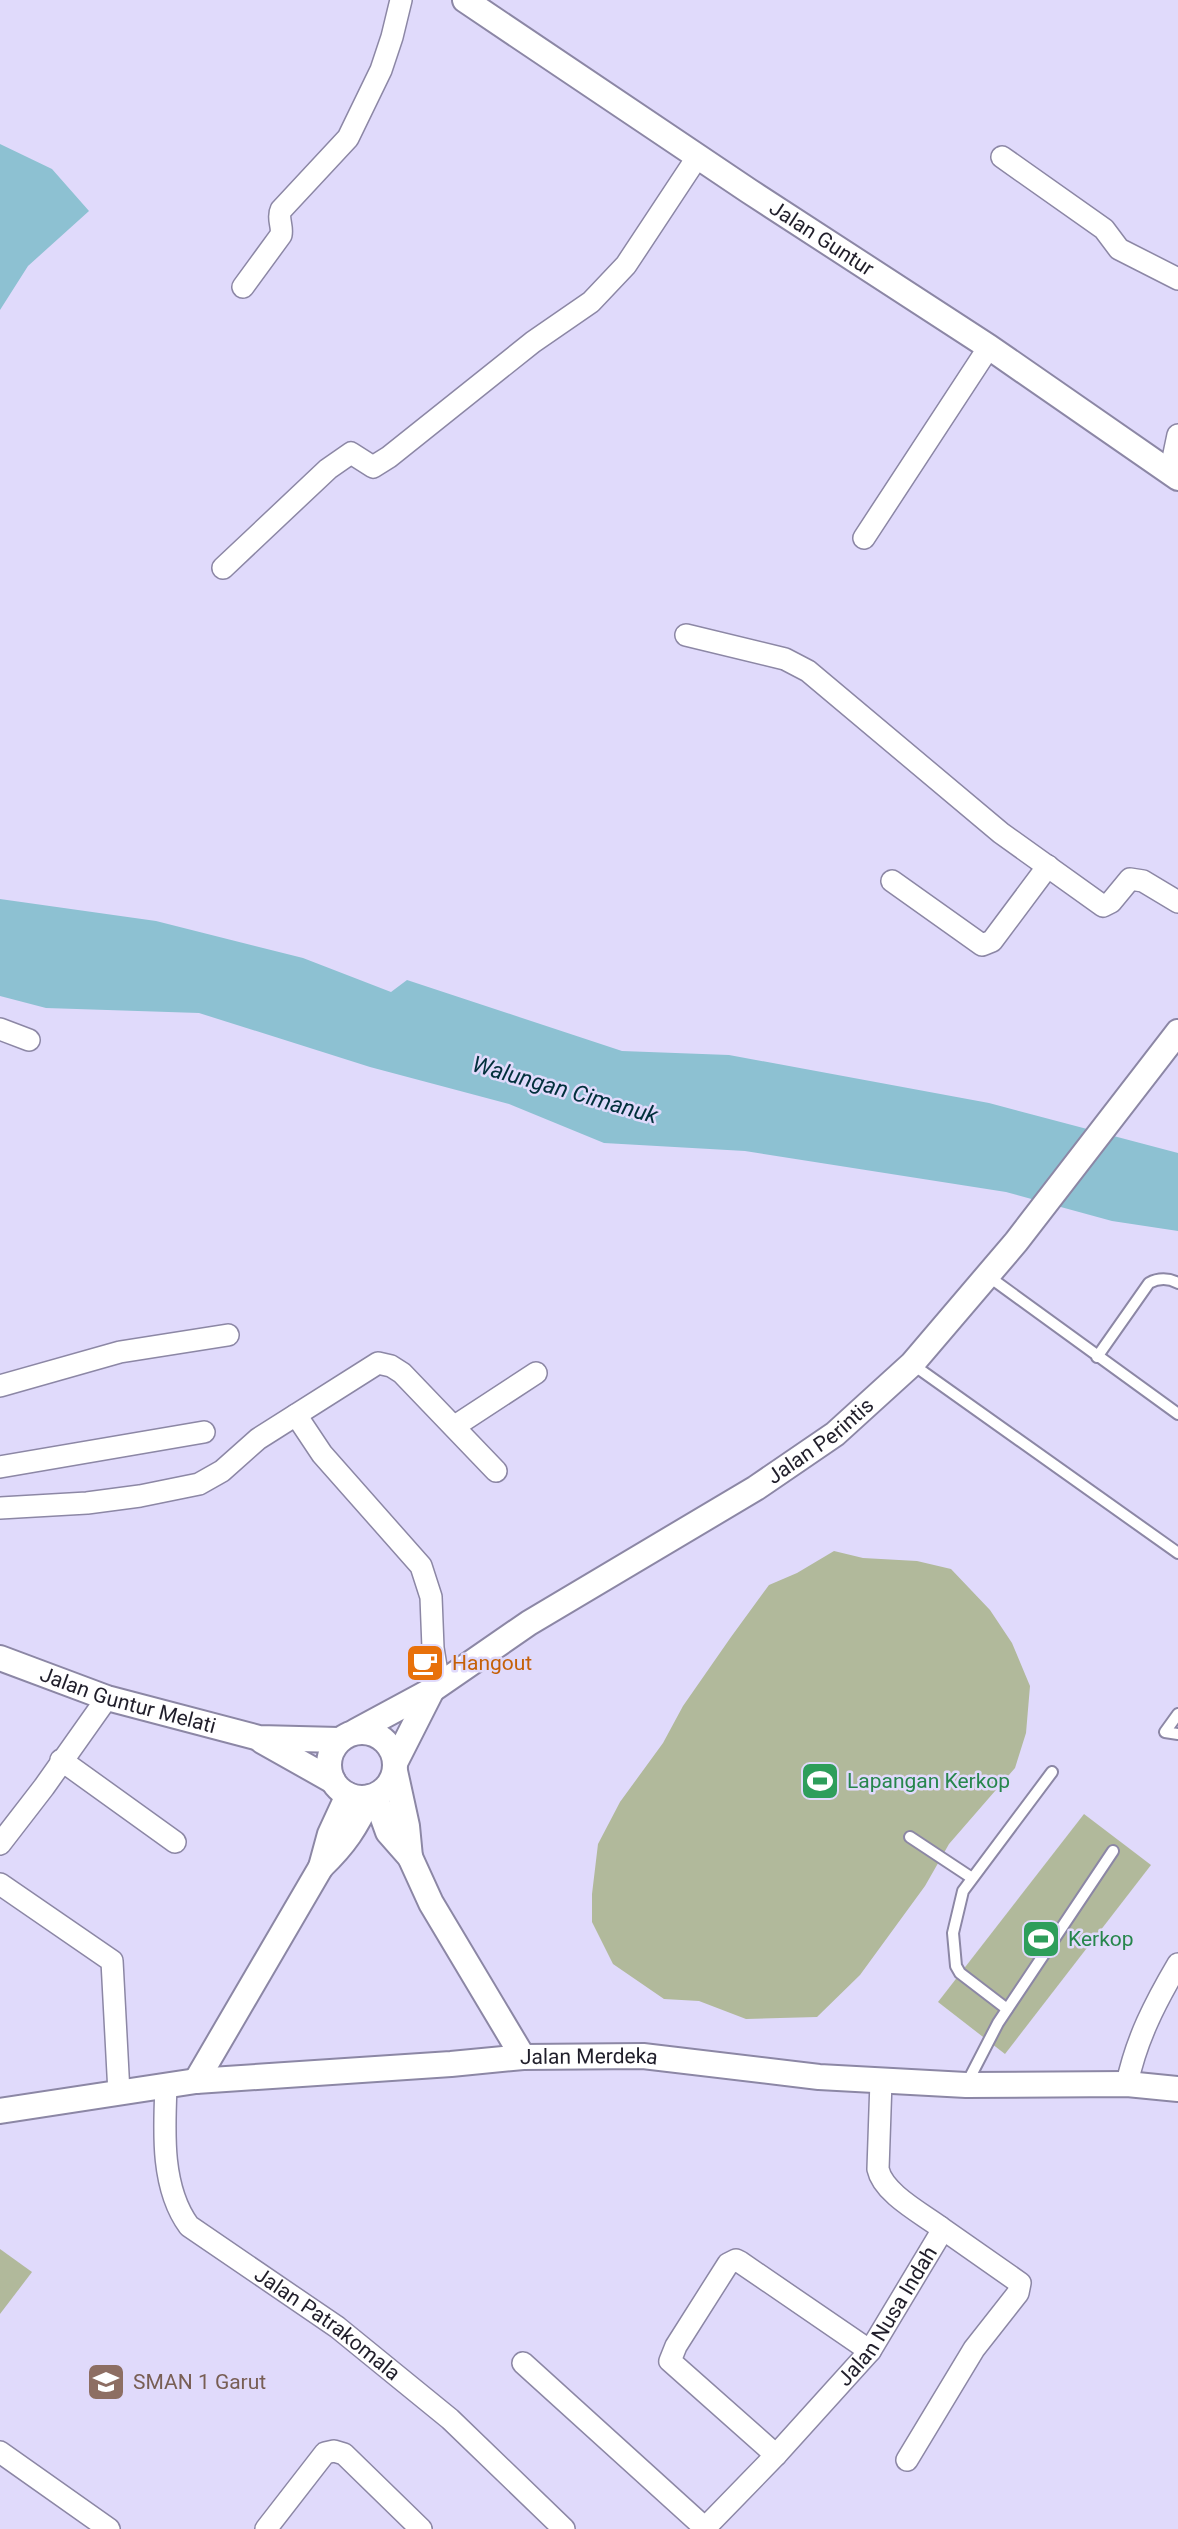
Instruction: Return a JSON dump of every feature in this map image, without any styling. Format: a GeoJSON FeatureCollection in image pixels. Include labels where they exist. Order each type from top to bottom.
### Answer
{"type":"FeatureCollection","features":[{"type":"Feature","properties":{"kind":"street"},"geometry":{"type":"LineString","coordinates":[[243,287],[281,235],[281,210],[348,138],[381,70],[401,0]]}},
{"type":"Feature","properties":{"kind":"street","name":"Jalan Guntur"},"geometry":{"type":"LineString","coordinates":[[466,0],[989,347],[1174,475]]}},
{"type":"Feature","properties":{"kind":"street"},"geometry":{"type":"LineString","coordinates":[[223,568],[328,469],[352,453],[373,467],[389,457],[533,342],[591,302],[626,265],[698,156]]}},
{"type":"Feature","properties":{"kind":"street"},"geometry":{"type":"LineString","coordinates":[[1002,157],[1104,229],[1119,248],[1178,279]]}},
{"type":"Feature","properties":{"kind":"street"},"geometry":{"type":"LineString","coordinates":[[864,538],[989,347]]}},
{"type":"Feature","properties":{"kind":"street"},"geometry":{"type":"LineString","coordinates":[[1174,475],[1178,435]]}},
{"type":"Feature","properties":{"kind":"street"},"geometry":{"type":"LineString","coordinates":[[686,635],[785,659],[808,671],[1001,832],[1103,906],[1111,902],[1130,879],[1143,881],[1178,902]]}},
{"type":"Feature","properties":{"kind":"street"},"geometry":{"type":"LineString","coordinates":[[892,881],[982,945],[992,941],[1048,866]]}},
{"type":"Feature","properties":{"kind":"street"},"geometry":{"type":"LineString","coordinates":[[0,1029],[29,1040]]}},
{"type":"Feature","properties":{"kind":"street","name":"Jalan Perintis"},"geometry":{"type":"LineString","coordinates":[[348,1736],[435,1688],[529,1623],[756,1488],[835,1434],[912,1364],[1016,1242],[1178,1032]]}},
{"type":"Feature","properties":{"kind":"street"},"geometry":{"type":"LineString","coordinates":[[0,1386],[120,1352],[228,1335]]}},
{"type":"Feature","properties":{"kind":"street"},"geometry":{"type":"LineString","coordinates":[[0,1508],[88,1503],[199,1484],[222,1471],[258,1439],[373,1365],[383,1363],[402,1373],[496,1471]]}},
{"type":"Feature","properties":{"kind":"street"},"geometry":{"type":"LineString","coordinates":[[455,1426],[536,1373]]}},
{"type":"Feature","properties":{"kind":"street"},"geometry":{"type":"LineString","coordinates":[[196,2081],[321,1867],[330,1834],[356,1792],[388,1786],[435,1688],[431,1597],[421,1566],[323,1454],[296,1415]]}},
{"type":"Feature","properties":{"kind":"street"},"geometry":{"type":"LineString","coordinates":[[0,1467],[204,1432]]}},
{"type":"Feature","properties":{"kind":"street","name":"Jalan Guntur Melati"},"geometry":{"type":"LineString","coordinates":[[0,1658],[107,1698],[259,1738],[356,1792]]}},
{"type":"Feature","properties":{"kind":"street"},"geometry":{"type":"LineString","coordinates":[[0,1844],[107,1698]]}},
{"type":"Feature","properties":{"kind":"street"},"geometry":{"type":"LineString","coordinates":[[410,1857],[396,1766],[387,1742],[367,1731],[348,1736],[330,1755],[329,1773],[356,1792],[410,1857],[431,1903],[523,2057]]}},
{"type":"Feature","properties":{"kind":"street","name":"Jalan Guntur Melati"},"geometry":{"type":"LineString","coordinates":[[259,1738],[348,1736]]}},
{"type":"Feature","properties":{"kind":"street"},"geometry":{"type":"LineString","coordinates":[[61,1760],[175,1842]]}},
{"type":"Feature","properties":{"kind":"street"},"geometry":{"type":"LineString","coordinates":[[0,1884],[112,1961],[119,2093]]}},
{"type":"Feature","properties":{"kind":"street"},"geometry":{"type":"LineString","coordinates":[[1127,2084],[1140,2034],[1178,1964]]}},
{"type":"Feature","properties":{"kind":"street","name":"Jalan Merdeka"},"geometry":{"type":"LineString","coordinates":[[0,2111],[196,2081],[523,2057],[643,2056],[819,2077],[881,2081],[966,2085],[1127,2084],[1178,2089]]}},
{"type":"Feature","properties":{"kind":"street","name":"Jalan Nusa Indah"},"geometry":{"type":"LineString","coordinates":[[705,2529],[870,2351],[940,2233],[940,2227],[886,2187],[880,2177],[881,2081]]}},
{"type":"Feature","properties":{"kind":"street","name":"Jalan Patrakomala"},"geometry":{"type":"LineString","coordinates":[[166,2087],[164,2139],[174,2203],[189,2226],[337,2327],[450,2419],[564,2529]]}},
{"type":"Feature","properties":{"kind":"street"},"geometry":{"type":"LineString","coordinates":[[907,2460],[974,2349],[1018,2293],[1020,2283],[940,2227]]}},
{"type":"Feature","properties":{"kind":"street"},"geometry":{"type":"LineString","coordinates":[[776,2455],[670,2361],[676,2346],[728,2264],[736,2260],[740,2262],[870,2351]]}},
{"type":"Feature","properties":{"kind":"street"},"geometry":{"type":"LineString","coordinates":[[523,2363],[705,2529]]}},
{"type":"Feature","properties":{"kind":"street"},"geometry":{"type":"LineString","coordinates":[[266,2529],[326,2453],[334,2451],[344,2454],[421,2529]]}},
{"type":"Feature","properties":{"kind":"street"},"geometry":{"type":"LineString","coordinates":[[0,2452],[108,2529]]}},
{"type":"Feature","properties":{"kind":"lane"},"geometry":{"type":"LineString","coordinates":[[986,1276],[1178,1414]]}},
{"type":"Feature","properties":{"kind":"lane"},"geometry":{"type":"LineString","coordinates":[[1097,1357],[1149,1283],[1167,1279],[1178,1283]]}},
{"type":"Feature","properties":{"kind":"lane"},"geometry":{"type":"LineString","coordinates":[[912,1364],[1178,1553]]}},
{"type":"Feature","properties":{"kind":"lane"},"geometry":{"type":"LineString","coordinates":[[1178,1714],[1165,1732],[1178,1734]]}},
{"type":"Feature","properties":{"kind":"lane"},"geometry":{"type":"LineString","coordinates":[[1007,2009],[964,1977],[956,1966],[953,1933],[963,1891],[1052,1772]]}},
{"type":"Feature","properties":{"kind":"lane"},"geometry":{"type":"LineString","coordinates":[[910,1837],[972,1878]]}},
{"type":"Feature","properties":{"kind":"lane"},"geometry":{"type":"LineString","coordinates":[[966,2085],[1007,2009],[1113,1851]]}},
{"type":"Feature","properties":{"kind":"green space","name":"Lapangan Kerkop"},"geometry":{"type":"Polygon","coordinates":[[[834,1551],[863,1558],[917,1561],[951,1569],[990,1610],[1012,1643],[1030,1686],[1026,1733],[1015,1768],[949,1844],[925,1886],[860,1975],[817,2017],[746,2019],[699,2001],[664,1999],[613,1964],[592,1922],[592,1894],[598,1844],[620,1802],[663,1743],[683,1706],[769,1585],[797,1573],[834,1551]]]}},
{"type":"Feature","properties":{"kind":"green space","name":"Kerkop"},"geometry":{"type":"Polygon","coordinates":[[[1084,1814],[1151,1865],[1005,2054],[938,2002],[1084,1814]]]}},
{"type":"Feature","properties":{"kind":"green space"},"geometry":{"type":"Polygon","coordinates":[[[0,2249],[32,2272],[0,2314],[0,2249]]]}},
{"type":"Feature","properties":{"kind":"water"},"geometry":{"type":"Polygon","coordinates":[[[0,144],[52,169],[89,211],[28,266],[0,310],[0,144]]]}},
{"type":"Feature","properties":{"kind":"water","name":"Walungan Cimanuk"},"geometry":{"type":"Polygon","coordinates":[[[0,899],[156,921],[303,958],[391,992],[407,980],[622,1051],[729,1055],[989,1103],[1178,1153],[1178,1231],[1112,1221],[1006,1192],[745,1151],[604,1143],[509,1104],[370,1067],[199,1013],[46,1008],[0,996],[0,899]]]}},
{"type":"Feature","properties":{"kind":"place","name":"Hangout"},"geometry":{"type":"Point","coordinates":[425,1663]}},
{"type":"Feature","properties":{"kind":"place","name":"Lapangan Kerkop"},"geometry":{"type":"Point","coordinates":[820,1781]}},
{"type":"Feature","properties":{"kind":"place","name":"Kerkop"},"geometry":{"type":"Point","coordinates":[1041,1939]}},
{"type":"Feature","properties":{"kind":"place","name":"SMAN 1 Garut"},"geometry":{"type":"Point","coordinates":[106,2382]}}]}
